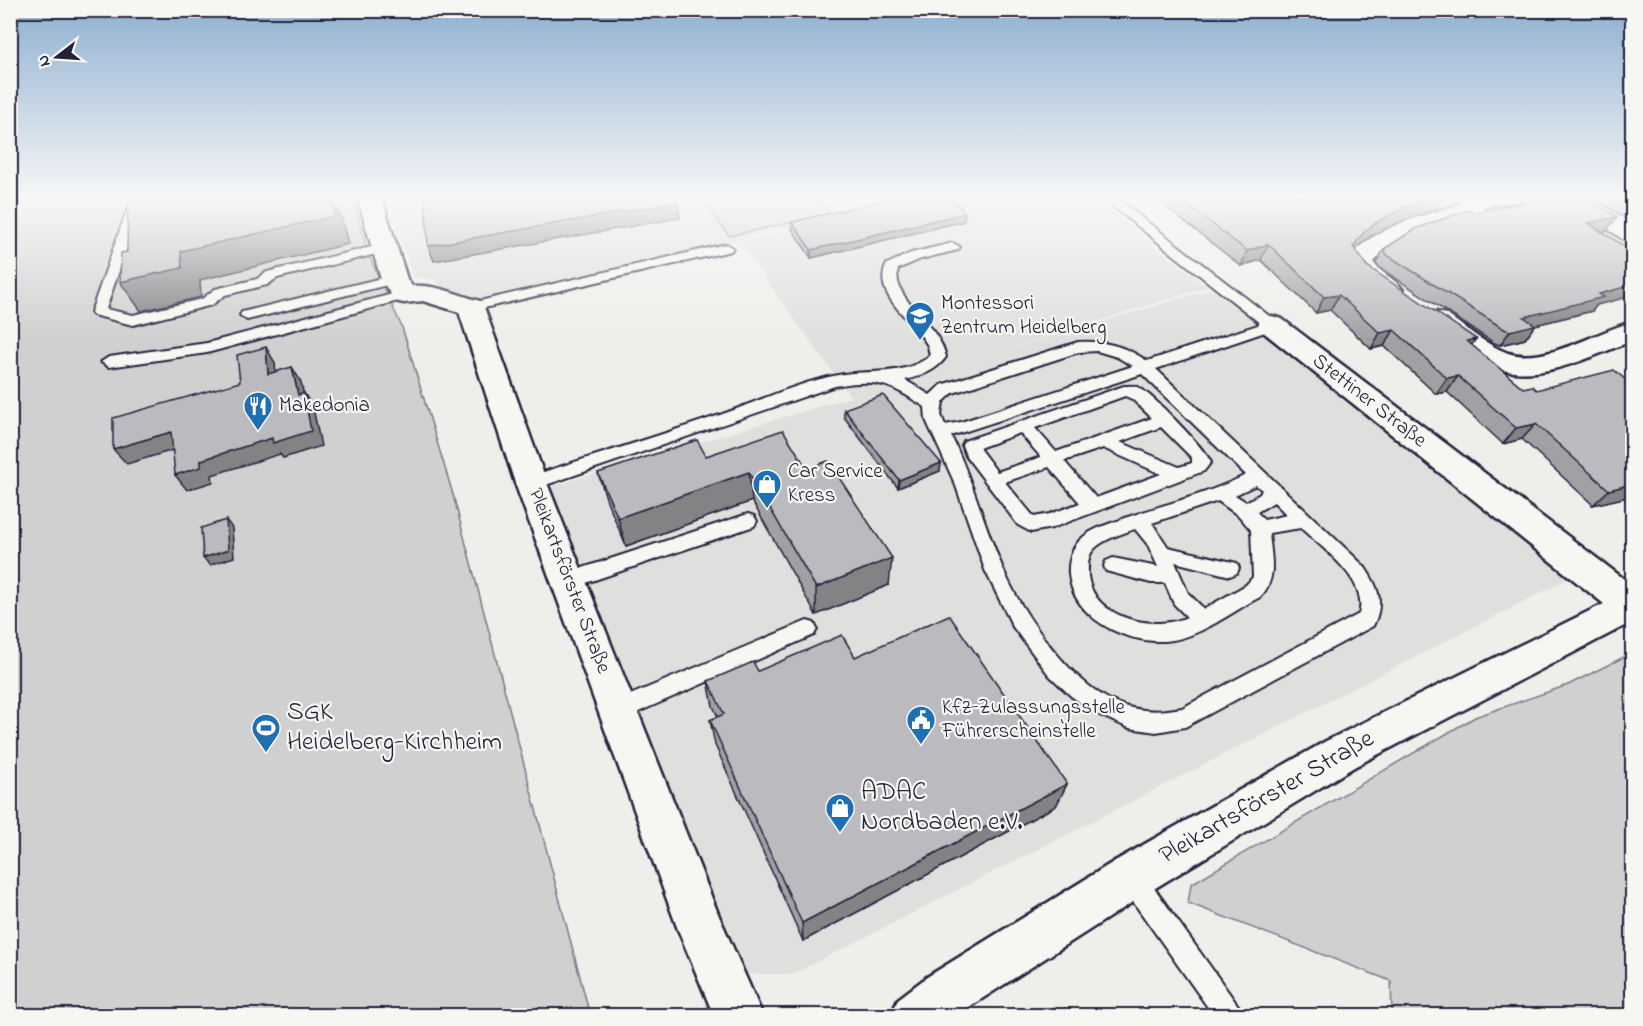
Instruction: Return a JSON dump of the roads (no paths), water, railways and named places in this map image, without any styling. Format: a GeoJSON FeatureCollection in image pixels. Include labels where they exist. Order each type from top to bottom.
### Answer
{"type":"FeatureCollection","features":[{"type":"Feature","properties":{"kind":"street"},"geometry":{"type":"LineString","coordinates":[[383,244],[399,287],[471,307]]}},
{"type":"Feature","properties":{"kind":"street"},"geometry":{"type":"LineString","coordinates":[[1382,244],[1369,251],[1360,261],[1369,276],[1483,351],[1504,361],[1520,365],[1545,362],[1632,331]]}},
{"type":"Feature","properties":{"kind":"street","name":"Pleikartsförster Straße"},"geometry":{"type":"LineString","coordinates":[[471,307],[531,483],[568,581],[700,927],[739,1016]]}},
{"type":"Feature","properties":{"kind":"street","name":"Stettiner Straße"},"geometry":{"type":"LineString","coordinates":[[1272,325],[1632,605]]}},
{"type":"Feature","properties":{"kind":"street","name":"Pleikartsförster Straße"},"geometry":{"type":"LineString","coordinates":[[915,1016],[944,994],[1131,877],[1340,754],[1632,605]]}},
{"type":"Feature","properties":{"kind":"lane"},"geometry":{"type":"LineString","coordinates":[[121,244],[98,312],[133,320],[207,302],[220,292],[262,282],[272,275],[384,248]]}},
{"type":"Feature","properties":{"kind":"lane","name":"Stettiner Straße"},"geometry":{"type":"LineString","coordinates":[[1168,244],[1272,325]]}},
{"type":"Feature","properties":{"kind":"lane"},"geometry":{"type":"LineString","coordinates":[[879,378],[905,375],[930,366],[938,357],[938,346],[897,297],[890,281],[892,267],[916,256],[953,247]]}},
{"type":"Feature","properties":{"kind":"lane"},"geometry":{"type":"LineString","coordinates":[[471,307],[726,248]]}},
{"type":"Feature","properties":{"kind":"lane"},"geometry":{"type":"LineString","coordinates":[[245,286],[247,309],[399,287]]}},
{"type":"Feature","properties":{"kind":"lane"},"geometry":{"type":"LineString","coordinates":[[110,362],[207,348],[399,287]]}},
{"type":"Feature","properties":{"kind":"lane"},"geometry":{"type":"LineString","coordinates":[[940,432],[962,428],[1272,325]]}},
{"type":"Feature","properties":{"kind":"lane"},"geometry":{"type":"LineString","coordinates":[[1084,346],[1117,350],[1134,358],[1146,368],[1357,572],[1367,585],[1372,598],[1372,609],[1366,620],[1185,717],[1162,723],[1132,720],[1116,714],[1087,697],[1056,667],[1025,627],[1006,597],[964,484],[934,420],[933,405],[939,394],[947,389],[1084,346]]}},
{"type":"Feature","properties":{"kind":"lane"},"geometry":{"type":"LineString","coordinates":[[531,483],[686,433],[835,381],[865,376],[879,378],[901,384],[933,405]]}},
{"type":"Feature","properties":{"kind":"lane"},"geometry":{"type":"LineString","coordinates":[[1132,391],[1164,420],[1199,455],[1202,462],[1178,474],[1093,506],[1052,521],[1031,525],[1024,520],[977,460],[970,445],[1114,394],[1132,391]]}},
{"type":"Feature","properties":{"kind":"lane"},"geometry":{"type":"LineString","coordinates":[[993,480],[1164,420]]}},
{"type":"Feature","properties":{"kind":"lane"},"geometry":{"type":"LineString","coordinates":[[1023,425],[1093,506]]}},
{"type":"Feature","properties":{"kind":"lane"},"geometry":{"type":"LineString","coordinates":[[1103,441],[1178,474]]}},
{"type":"Feature","properties":{"kind":"lane"},"geometry":{"type":"LineString","coordinates":[[1220,493],[1245,511],[1260,528],[1264,568],[1260,584],[1253,591],[1170,632],[1146,633],[1112,621],[1101,613],[1087,597],[1078,573],[1084,548],[1100,536],[1139,521],[1220,493],[1264,482]]}},
{"type":"Feature","properties":{"kind":"lane"},"geometry":{"type":"LineString","coordinates":[[1245,511],[1267,498],[1264,482]]}},
{"type":"Feature","properties":{"kind":"lane"},"geometry":{"type":"LineString","coordinates":[[568,581],[748,521]]}},
{"type":"Feature","properties":{"kind":"lane"},"geometry":{"type":"LineString","coordinates":[[1139,521],[1156,541],[1181,598],[1200,618]]}},
{"type":"Feature","properties":{"kind":"lane"},"geometry":{"type":"LineString","coordinates":[[1260,528],[1289,521],[1305,521]]}},
{"type":"Feature","properties":{"kind":"lane"},"geometry":{"type":"LineString","coordinates":[[1162,554],[1172,554],[1230,568]]}},
{"type":"Feature","properties":{"kind":"lane"},"geometry":{"type":"LineString","coordinates":[[1113,566],[1151,575],[1171,575]]}},
{"type":"Feature","properties":{"kind":"lane"},"geometry":{"type":"LineString","coordinates":[[619,710],[807,630]]}},
{"type":"Feature","properties":{"kind":"lane"},"geometry":{"type":"LineString","coordinates":[[1131,877],[1230,1016]]}},
{"type":"Feature","properties":{"kind":"place","name":"Montessori Zentrum Heidelberg"},"geometry":{"type":"Point","coordinates":[920,342]}},
{"type":"Feature","properties":{"kind":"place","name":"Makedonia"},"geometry":{"type":"Point","coordinates":[258,432]}},
{"type":"Feature","properties":{"kind":"place","name":"Car Service Kress"},"geometry":{"type":"Point","coordinates":[767,510]}},
{"type":"Feature","properties":{"kind":"place","name":"Kfz-Zulassungsstelle Führerscheinstelle"},"geometry":{"type":"Point","coordinates":[921,746]}},
{"type":"Feature","properties":{"kind":"place","name":"SGK Heidelberg-Kirchheim"},"geometry":{"type":"Point","coordinates":[266,754]}},
{"type":"Feature","properties":{"kind":"place","name":"ADAC Nordbaden e.V."},"geometry":{"type":"Point","coordinates":[840,834]}}]}
